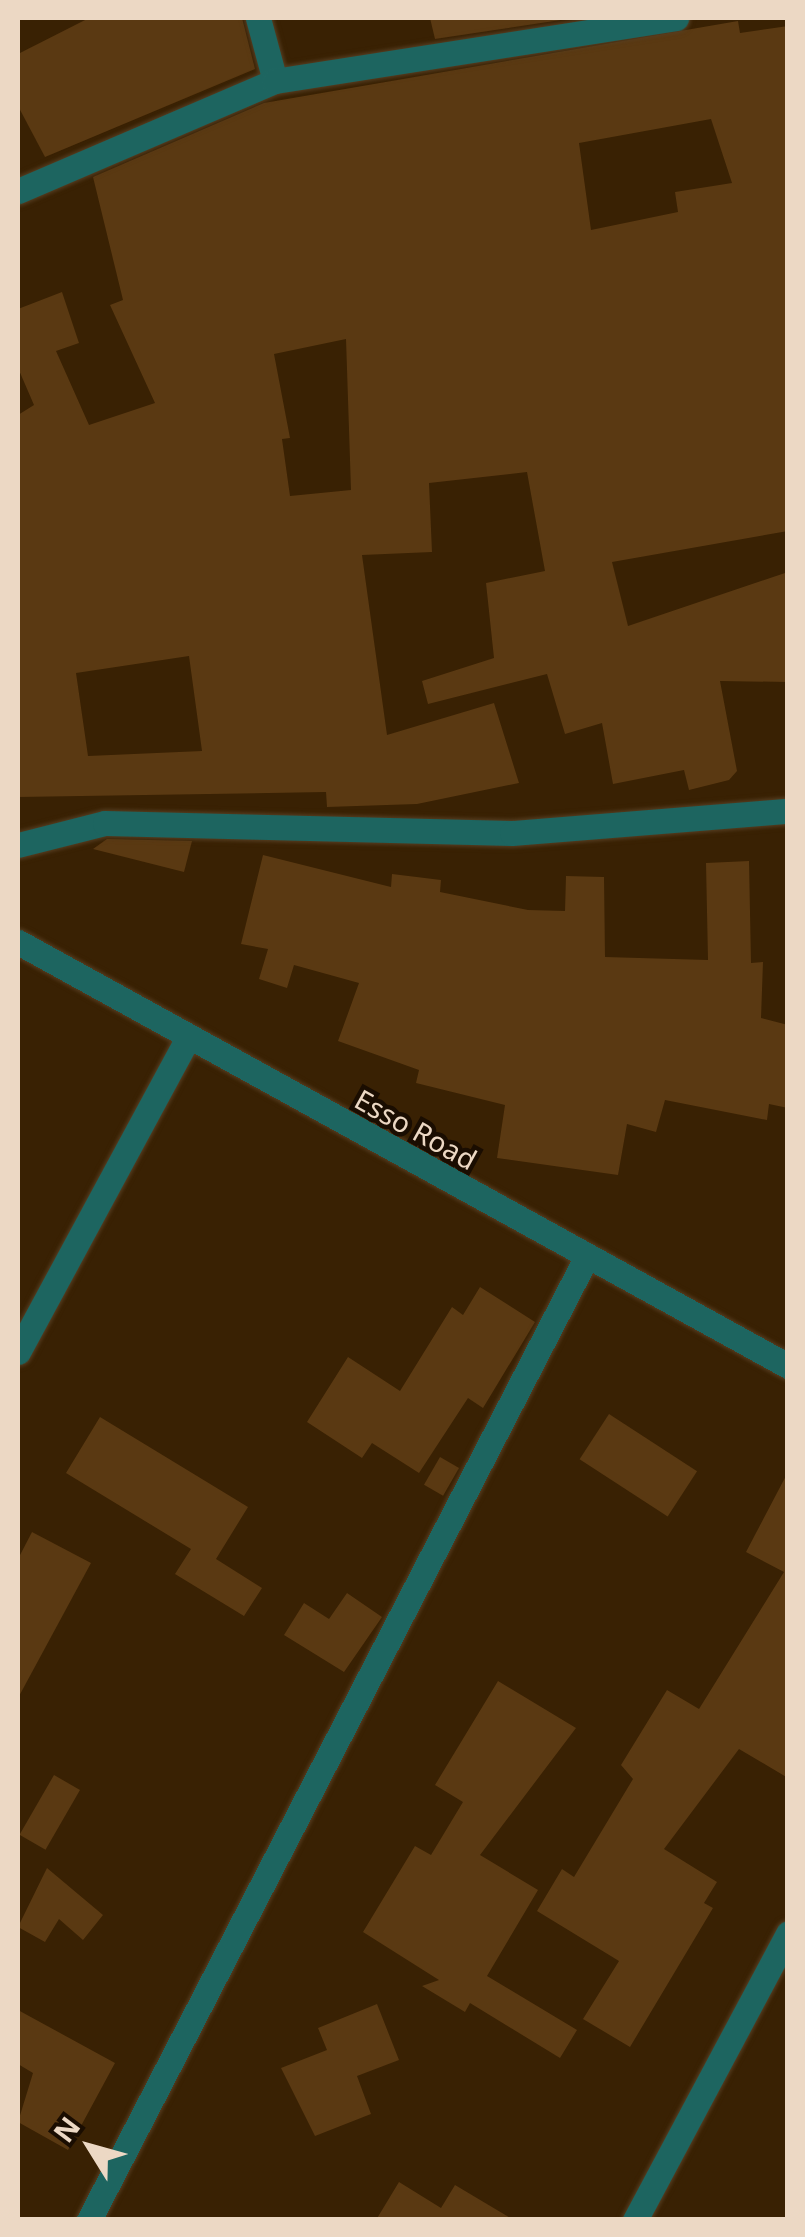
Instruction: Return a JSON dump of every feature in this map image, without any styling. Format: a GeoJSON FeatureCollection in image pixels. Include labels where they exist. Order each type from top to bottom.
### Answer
{"type":"FeatureCollection","features":[{"type":"Feature","properties":{"kind":"street"},"geometry":{"type":"LineString","coordinates":[[258,18],[275,82]]}},
{"type":"Feature","properties":{"kind":"street"},"geometry":{"type":"LineString","coordinates":[[18,191],[275,82],[676,18]]}},
{"type":"Feature","properties":{"kind":"street"},"geometry":{"type":"LineString","coordinates":[[18,845],[106,823],[512,833],[788,811]]}},
{"type":"Feature","properties":{"kind":"street","name":"Esso Road"},"geometry":{"type":"LineString","coordinates":[[18,942],[788,1366]]}},
{"type":"Feature","properties":{"kind":"street"},"geometry":{"type":"LineString","coordinates":[[18,1352],[188,1038]]}},
{"type":"Feature","properties":{"kind":"street"},"geometry":{"type":"LineString","coordinates":[[88,2220],[587,1256]]}},
{"type":"Feature","properties":{"kind":"street"},"geometry":{"type":"LineString","coordinates":[[635,2220],[788,1934]]}},
{"type":"Feature","properties":{"kind":"building"},"geometry":{"type":"Polygon","coordinates":[[[89,18],[242,18],[255,69],[45,157],[18,106],[18,54],[89,18]]]}},
{"type":"Feature","properties":{"kind":"building"},"geometry":{"type":"Polygon","coordinates":[[[430,18],[574,18],[435,39],[430,18]]]}},
{"type":"Feature","properties":{"kind":"building"},"geometry":{"type":"Polygon","coordinates":[[[738,21],[740,33],[788,26],[788,531],[612,562],[628,626],[788,572],[788,682],[720,681],[737,771],[729,780],[689,790],[684,770],[613,784],[602,723],[565,734],[547,674],[428,704],[422,681],[494,658],[486,583],[545,571],[527,472],[429,483],[432,552],[362,555],[387,735],[494,703],[519,783],[417,804],[327,807],[326,792],[18,797],[18,415],[34,405],[18,368],[18,309],[62,292],[79,343],[56,351],[89,425],[155,403],[110,305],[123,300],[93,177],[264,103],[738,21]],[[711,119],[579,143],[591,230],[678,212],[675,192],[732,183],[711,119]],[[346,339],[274,354],[290,438],[282,439],[290,496],[351,490],[346,339]],[[189,656],[76,673],[88,756],[202,751],[189,656]]]}},
{"type":"Feature","properties":{"kind":"building"},"geometry":{"type":"Polygon","coordinates":[[[107,839],[192,841],[184,872],[93,849],[107,839]]]}},
{"type":"Feature","properties":{"kind":"building"},"geometry":{"type":"Polygon","coordinates":[[[263,855],[391,887],[392,874],[441,880],[440,892],[528,910],[565,911],[566,876],[604,877],[605,957],[708,960],[706,863],[749,861],[751,963],[763,962],[761,1018],[788,1025],[788,1108],[769,1104],[767,1120],[665,1100],[656,1132],[627,1124],[618,1175],[497,1158],[505,1105],[416,1083],[419,1070],[338,1041],[359,983],[294,965],[287,988],[259,979],[268,949],[241,944],[263,855]]]}},
{"type":"Feature","properties":{"kind":"building"},"geometry":{"type":"Polygon","coordinates":[[[480,1287],[535,1322],[483,1408],[468,1398],[419,1473],[372,1443],[362,1458],[307,1422],[348,1357],[400,1391],[452,1307],[463,1315],[480,1287]]]}},
{"type":"Feature","properties":{"kind":"building"},"geometry":{"type":"Polygon","coordinates":[[[609,1414],[697,1471],[668,1516],[580,1459],[609,1414]]]}},
{"type":"Feature","properties":{"kind":"building"},"geometry":{"type":"Polygon","coordinates":[[[100,1417],[248,1507],[216,1559],[262,1588],[244,1616],[175,1574],[191,1549],[66,1473],[100,1417]]]}},
{"type":"Feature","properties":{"kind":"building"},"geometry":{"type":"Polygon","coordinates":[[[440,1457],[459,1468],[443,1496],[424,1485],[440,1457]]]}},
{"type":"Feature","properties":{"kind":"building"},"geometry":{"type":"Polygon","coordinates":[[[788,1472],[788,1778],[739,1749],[664,1849],[717,1882],[704,1903],[713,1908],[630,2047],[583,2019],[619,1961],[537,1911],[562,1869],[574,1877],[633,1779],[621,1765],[667,1690],[699,1709],[784,1572],[746,1552],[788,1472]]]}},
{"type":"Feature","properties":{"kind":"building"},"geometry":{"type":"Polygon","coordinates":[[[32,1532],[91,1563],[18,1698],[18,1559],[32,1532]]]}},
{"type":"Feature","properties":{"kind":"building"},"geometry":{"type":"Polygon","coordinates":[[[347,1593],[382,1617],[344,1672],[284,1635],[304,1603],[329,1619],[347,1593]]]}},
{"type":"Feature","properties":{"kind":"building"},"geometry":{"type":"Polygon","coordinates":[[[498,1681],[576,1728],[480,1855],[538,1890],[487,1976],[577,2030],[560,2058],[470,2003],[465,2012],[422,1986],[439,1980],[363,1932],[415,1846],[431,1855],[463,1802],[435,1785],[498,1681]]]}},
{"type":"Feature","properties":{"kind":"building"},"geometry":{"type":"Polygon","coordinates":[[[54,1775],[80,1790],[45,1850],[20,1835],[54,1775]]]}},
{"type":"Feature","properties":{"kind":"building"},"geometry":{"type":"Polygon","coordinates":[[[47,1868],[103,1915],[83,1940],[59,1919],[45,1942],[18,1927],[47,1868]]]}},
{"type":"Feature","properties":{"kind":"building"},"geometry":{"type":"Polygon","coordinates":[[[377,2004],[399,2060],[357,2076],[371,2114],[315,2136],[281,2068],[327,2050],[318,2028],[377,2004]]]}},
{"type":"Feature","properties":{"kind":"building"},"geometry":{"type":"Polygon","coordinates":[[[18,2010],[115,2063],[68,2150],[18,2122],[33,2073],[18,2064],[18,2010]]]}},
{"type":"Feature","properties":{"kind":"building"},"geometry":{"type":"Polygon","coordinates":[[[399,2182],[441,2208],[455,2185],[514,2220],[376,2220],[399,2182]]]}}]}
